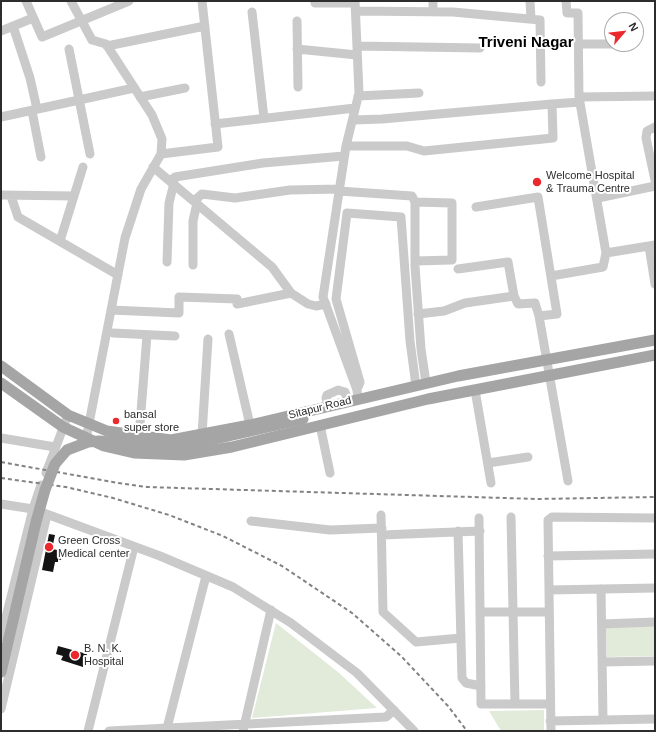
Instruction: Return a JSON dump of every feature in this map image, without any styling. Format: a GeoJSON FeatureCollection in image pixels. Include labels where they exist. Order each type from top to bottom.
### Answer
{"type":"FeatureCollection","features":[{"type":"Feature","properties":{"kind":"main road","name":"Sitapur Road"},"geometry":{"type":"LineString","coordinates":[[1,366],[68,415],[107,431],[139,437],[171,440],[250,425],[328,406],[354,397],[419,387],[546,360],[655,340]]}},
{"type":"Feature","properties":{"kind":"main road","name":"Sitapur Road"},"geometry":{"type":"LineString","coordinates":[[1,383],[63,428],[86,439],[104,446],[134,453],[184,455],[232,447],[428,399],[655,355]]}},
{"type":"Feature","properties":{"kind":"main road"},"geometry":{"type":"LineString","coordinates":[[1,672],[36,522],[45,490],[55,464],[67,450],[88,442],[99,441],[172,447],[198,443],[303,419],[419,387],[428,399]]}},
{"type":"Feature","properties":{"kind":"street"},"geometry":{"type":"LineString","coordinates":[[26,1],[42,37],[129,1]]}},
{"type":"Feature","properties":{"kind":"street"},"geometry":{"type":"LineString","coordinates":[[71,1],[92,40],[106,44],[152,115],[162,140],[161,154],[140,189],[125,238],[86,439]]}},
{"type":"Feature","properties":{"kind":"street"},"geometry":{"type":"LineString","coordinates":[[161,154],[218,147],[202,1]]}},
{"type":"Feature","properties":{"kind":"street"},"geometry":{"type":"LineString","coordinates":[[315,1],[315,3],[433,12],[453,12],[540,20],[541,82]]}},
{"type":"Feature","properties":{"kind":"street"},"geometry":{"type":"LineString","coordinates":[[433,1],[433,12]]}},
{"type":"Feature","properties":{"kind":"street"},"geometry":{"type":"LineString","coordinates":[[530,1],[531,19]]}},
{"type":"Feature","properties":{"kind":"street"},"geometry":{"type":"LineString","coordinates":[[551,276],[603,267],[606,253],[598,198],[580,99],[578,13],[567,13],[566,1]]}},
{"type":"Feature","properties":{"kind":"street"},"geometry":{"type":"LineString","coordinates":[[354,397],[323,297],[344,156],[358,96],[355,5]]}},
{"type":"Feature","properties":{"kind":"street"},"geometry":{"type":"LineString","coordinates":[[252,12],[264,118]]}},
{"type":"Feature","properties":{"kind":"street"},"geometry":{"type":"LineString","coordinates":[[1,31],[33,18]]}},
{"type":"Feature","properties":{"kind":"street"},"geometry":{"type":"LineString","coordinates":[[297,22],[298,88]]}},
{"type":"Feature","properties":{"kind":"street"},"geometry":{"type":"LineString","coordinates":[[13,26],[30,78],[41,157]]}},
{"type":"Feature","properties":{"kind":"street"},"geometry":{"type":"LineString","coordinates":[[107,46],[205,26]]}},
{"type":"Feature","properties":{"kind":"street"},"geometry":{"type":"LineString","coordinates":[[579,44],[604,44]]}},
{"type":"Feature","properties":{"kind":"street"},"geometry":{"type":"LineString","coordinates":[[297,49],[357,50],[480,48]]}},
{"type":"Feature","properties":{"kind":"street"},"geometry":{"type":"LineString","coordinates":[[69,49],[90,154]]}},
{"type":"Feature","properties":{"kind":"street"},"geometry":{"type":"LineString","coordinates":[[1,118],[134,88]]}},
{"type":"Feature","properties":{"kind":"street"},"geometry":{"type":"LineString","coordinates":[[140,97],[185,88]]}},
{"type":"Feature","properties":{"kind":"street"},"geometry":{"type":"LineString","coordinates":[[358,96],[419,93]]}},
{"type":"Feature","properties":{"kind":"street"},"geometry":{"type":"LineString","coordinates":[[352,120],[382,119],[552,104],[580,99],[655,96]]}},
{"type":"Feature","properties":{"kind":"street"},"geometry":{"type":"LineString","coordinates":[[346,146],[407,146],[424,151],[553,138],[552,104]]}},
{"type":"Feature","properties":{"kind":"street"},"geometry":{"type":"LineString","coordinates":[[215,124],[355,108]]}},
{"type":"Feature","properties":{"kind":"street"},"geometry":{"type":"LineString","coordinates":[[655,128],[647,132],[646,138],[655,180]]}},
{"type":"Feature","properties":{"kind":"street"},"geometry":{"type":"LineString","coordinates":[[167,262],[168,209],[174,177],[263,163],[344,156]]}},
{"type":"Feature","properties":{"kind":"street"},"geometry":{"type":"LineString","coordinates":[[60,241],[83,167]]}},
{"type":"Feature","properties":{"kind":"street"},"geometry":{"type":"LineString","coordinates":[[153,167],[272,267],[291,293],[308,304],[316,306],[326,304]]}},
{"type":"Feature","properties":{"kind":"street"},"geometry":{"type":"LineString","coordinates":[[598,198],[655,186]]}},
{"type":"Feature","properties":{"kind":"street"},"geometry":{"type":"LineString","coordinates":[[193,264],[193,221],[196,202],[202,194],[235,198],[290,190],[339,190],[412,196],[415,202],[415,261],[418,314],[419,387]]}},
{"type":"Feature","properties":{"kind":"street"},"geometry":{"type":"LineString","coordinates":[[1,196],[74,196]]}},
{"type":"Feature","properties":{"kind":"street"},"geometry":{"type":"LineString","coordinates":[[11,196],[18,217],[118,275]]}},
{"type":"Feature","properties":{"kind":"street"},"geometry":{"type":"LineString","coordinates":[[476,207],[538,197],[557,314],[539,316]]}},
{"type":"Feature","properties":{"kind":"street"},"geometry":{"type":"LineString","coordinates":[[415,202],[452,203],[452,260],[415,261]]}},
{"type":"Feature","properties":{"kind":"street"},"geometry":{"type":"LineString","coordinates":[[354,397],[360,382],[336,299],[347,212],[401,217],[410,341],[419,387]]}},
{"type":"Feature","properties":{"kind":"street"},"geometry":{"type":"LineString","coordinates":[[606,253],[652,246],[655,284]]}},
{"type":"Feature","properties":{"kind":"street"},"geometry":{"type":"LineString","coordinates":[[458,269],[508,262],[514,296],[518,304],[535,304],[539,316],[548,375],[568,482]]}},
{"type":"Feature","properties":{"kind":"street"},"geometry":{"type":"LineString","coordinates":[[111,310],[179,313],[179,297],[237,299],[237,304],[291,293]]}},
{"type":"Feature","properties":{"kind":"street"},"geometry":{"type":"LineString","coordinates":[[418,314],[444,311],[465,303],[514,296]]}},
{"type":"Feature","properties":{"kind":"street"},"geometry":{"type":"LineString","coordinates":[[113,333],[175,336]]}},
{"type":"Feature","properties":{"kind":"street"},"geometry":{"type":"LineString","coordinates":[[229,334],[250,425]]}},
{"type":"Feature","properties":{"kind":"street"},"geometry":{"type":"LineString","coordinates":[[139,437],[147,335]]}},
{"type":"Feature","properties":{"kind":"street"},"geometry":{"type":"LineString","coordinates":[[202,435],[208,339]]}},
{"type":"Feature","properties":{"kind":"street"},"geometry":{"type":"LineString","coordinates":[[475,390],[491,483]]}},
{"type":"Feature","properties":{"kind":"street"},"geometry":{"type":"LineString","coordinates":[[1,637],[33,509],[68,415]]}},
{"type":"Feature","properties":{"kind":"street"},"geometry":{"type":"LineString","coordinates":[[320,425],[330,473]]}},
{"type":"Feature","properties":{"kind":"street"},"geometry":{"type":"LineString","coordinates":[[1,438],[55,447]]}},
{"type":"Feature","properties":{"kind":"street"},"geometry":{"type":"LineString","coordinates":[[488,463],[528,457]]}},
{"type":"Feature","properties":{"kind":"street"},"geometry":{"type":"LineString","coordinates":[[1,504],[33,509],[134,547],[233,587],[291,623],[357,674],[414,731]]}},
{"type":"Feature","properties":{"kind":"street"},"geometry":{"type":"LineString","coordinates":[[1,709],[47,515]]}},
{"type":"Feature","properties":{"kind":"street"},"geometry":{"type":"LineString","coordinates":[[381,515],[383,612],[416,642],[461,638]]}},
{"type":"Feature","properties":{"kind":"street"},"geometry":{"type":"LineString","coordinates":[[511,517],[515,704]]}},
{"type":"Feature","properties":{"kind":"street"},"geometry":{"type":"LineString","coordinates":[[551,731],[548,520],[552,517],[655,518]]}},
{"type":"Feature","properties":{"kind":"street"},"geometry":{"type":"LineString","coordinates":[[480,518],[481,704],[550,704]]}},
{"type":"Feature","properties":{"kind":"street"},"geometry":{"type":"LineString","coordinates":[[250,521],[330,530],[382,532],[480,531]]}},
{"type":"Feature","properties":{"kind":"street"},"geometry":{"type":"LineString","coordinates":[[458,531],[462,678],[466,684],[481,686]]}},
{"type":"Feature","properties":{"kind":"street"},"geometry":{"type":"LineString","coordinates":[[88,731],[134,547]]}},
{"type":"Feature","properties":{"kind":"street"},"geometry":{"type":"LineString","coordinates":[[548,556],[655,554]]}},
{"type":"Feature","properties":{"kind":"street"},"geometry":{"type":"LineString","coordinates":[[167,728],[206,576]]}},
{"type":"Feature","properties":{"kind":"street"},"geometry":{"type":"LineString","coordinates":[[548,590],[655,588]]}},
{"type":"Feature","properties":{"kind":"street"},"geometry":{"type":"LineString","coordinates":[[601,589],[603,720]]}},
{"type":"Feature","properties":{"kind":"street"},"geometry":{"type":"LineString","coordinates":[[244,728],[271,610]]}},
{"type":"Feature","properties":{"kind":"street"},"geometry":{"type":"LineString","coordinates":[[480,612],[549,612]]}},
{"type":"Feature","properties":{"kind":"street"},"geometry":{"type":"LineString","coordinates":[[602,624],[655,622]]}},
{"type":"Feature","properties":{"kind":"street"},"geometry":{"type":"LineString","coordinates":[[602,662],[655,661]]}},
{"type":"Feature","properties":{"kind":"street"},"geometry":{"type":"LineString","coordinates":[[109,731],[167,728],[244,728],[386,717],[394,710]]}},
{"type":"Feature","properties":{"kind":"street"},"geometry":{"type":"LineString","coordinates":[[550,721],[655,719]]}},
{"type":"Feature","properties":{"kind":"green space"},"geometry":{"type":"Polygon","coordinates":[[[276,623],[338,672],[377,708],[252,718],[276,623]]]}},
{"type":"Feature","properties":{"kind":"green space"},"geometry":{"type":"Polygon","coordinates":[[[655,625],[655,656],[607,657],[606,626],[655,625]]]}},
{"type":"Feature","properties":{"kind":"green space"},"geometry":{"type":"Polygon","coordinates":[[[544,710],[544,731],[501,731],[489,711],[544,710]]]}},
{"type":"Feature","properties":{"kind":"building"},"geometry":{"type":"Polygon","coordinates":[[[49,534],[55,535],[52,549],[63,551],[61,560],[58,559],[58,562],[55,562],[53,572],[42,570],[49,534]]]}},
{"type":"Feature","properties":{"kind":"building"},"geometry":{"type":"Polygon","coordinates":[[[58,646],[87,654],[83,667],[61,660],[63,656],[56,654],[58,646]]]}},
{"type":"Feature","properties":{"kind":"railway"},"geometry":{"type":"LineString","coordinates":[[1,462],[147,487],[537,499],[655,497]]}},
{"type":"Feature","properties":{"kind":"railway"},"geometry":{"type":"LineString","coordinates":[[1,478],[66,487],[113,498],[169,515],[223,536],[282,566],[352,613],[401,656],[448,706],[467,731]]}},
{"type":"Feature","properties":{"kind":"place","name":"Welcome Hospital & Trauma Centre"},"geometry":{"type":"Point","coordinates":[537,182]}},
{"type":"Feature","properties":{"kind":"place","name":"bansal super store"},"geometry":{"type":"Point","coordinates":[116,421]}},
{"type":"Feature","properties":{"kind":"place","name":"Green Cross Medical center"},"geometry":{"type":"Point","coordinates":[49,547]}},
{"type":"Feature","properties":{"kind":"place","name":"B. N. K. Hospital"},"geometry":{"type":"Point","coordinates":[75,655]}},
{"type":"Feature","properties":{"kind":"district","name":"Triveni Nagar"},"geometry":{"type":"Point","coordinates":[526,43]}}]}
